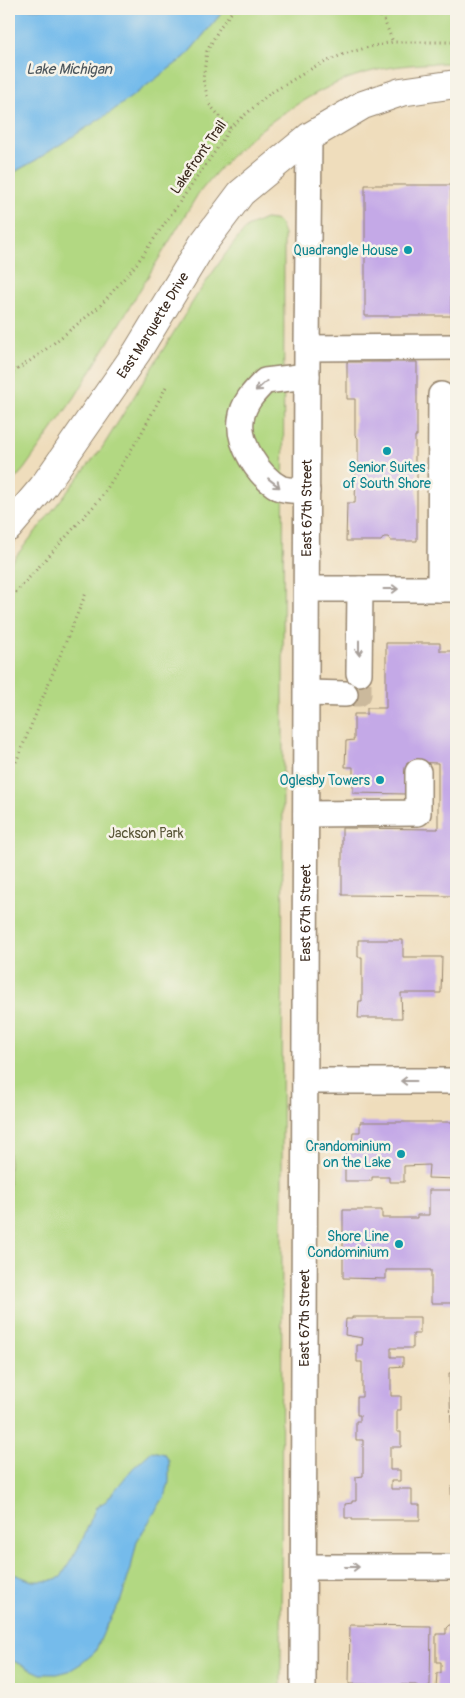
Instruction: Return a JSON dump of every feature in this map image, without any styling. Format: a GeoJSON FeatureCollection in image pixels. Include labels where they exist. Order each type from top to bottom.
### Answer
{"type":"FeatureCollection","features":[{"type":"Feature","properties":{"kind":"main road","name":"East Marquette Drive"},"geometry":{"type":"LineString","coordinates":[[9,527],[43,487],[60,463],[137,352],[202,245],[241,193],[309,137],[363,105],[401,92],[456,84]]}},
{"type":"Feature","properties":{"kind":"street","name":"East 67th Street"},"geometry":{"type":"LineString","coordinates":[[303,1689],[309,137]]}},
{"type":"Feature","properties":{"kind":"street"},"geometry":{"type":"LineString","coordinates":[[307,348],[456,347]]}},
{"type":"Feature","properties":{"kind":"street"},"geometry":{"type":"LineString","coordinates":[[307,376],[265,380],[248,398],[241,420],[242,438],[250,457],[265,476],[281,488],[307,491]]}},
{"type":"Feature","properties":{"kind":"street"},"geometry":{"type":"LineString","coordinates":[[307,589],[448,589],[440,395]]}},
{"type":"Feature","properties":{"kind":"street"},"geometry":{"type":"LineString","coordinates":[[360,589],[360,673]]}},
{"type":"Feature","properties":{"kind":"street"},"geometry":{"type":"LineString","coordinates":[[307,693],[345,694]]}},
{"type":"Feature","properties":{"kind":"street"},"geometry":{"type":"LineString","coordinates":[[306,814],[418,813],[418,772]]}},
{"type":"Feature","properties":{"kind":"street"},"geometry":{"type":"LineString","coordinates":[[305,1081],[456,1081]]}},
{"type":"Feature","properties":{"kind":"street"},"geometry":{"type":"LineString","coordinates":[[304,1567],[456,1567]]}},
{"type":"Feature","properties":{"kind":"path"},"geometry":{"type":"LineString","coordinates":[[230,128],[209,104],[203,80],[207,52],[220,27],[234,9]]}},
{"type":"Feature","properties":{"kind":"path"},"geometry":{"type":"LineString","coordinates":[[374,9],[384,20],[393,42]]}},
{"type":"Feature","properties":{"kind":"path","name":"Lakefront Trail"},"geometry":{"type":"LineString","coordinates":[[9,374],[40,354],[99,307],[136,266],[230,128],[269,94],[316,66],[369,46],[393,42],[456,42]]}},
{"type":"Feature","properties":{"kind":"path"},"geometry":{"type":"LineString","coordinates":[[9,600],[101,498],[140,434],[166,386]]}},
{"type":"Feature","properties":{"kind":"path"},"geometry":{"type":"LineString","coordinates":[[16,762],[86,593]]}},
{"type":"Feature","properties":{"kind":"green space"},"geometry":{"type":"Polygon","coordinates":[[[225,9],[456,9],[456,63],[397,67],[373,71],[347,79],[316,93],[286,111],[240,147],[198,194],[75,397],[24,469],[9,486],[9,175],[36,160],[185,57],[225,9]]]}},
{"type":"Feature","properties":{"kind":"green space","name":"Jackson Park"},"geometry":{"type":"Polygon","coordinates":[[[265,219],[280,223],[284,234],[281,1689],[9,1689],[9,565],[102,448],[197,295],[227,252],[247,227],[265,219]]]}},
{"type":"Feature","properties":{"kind":"water","name":"Lake Michigan"},"geometry":{"type":"Polygon","coordinates":[[[9,9],[225,9],[185,57],[111,112],[9,175],[9,9]]]}},
{"type":"Feature","properties":{"kind":"water"},"geometry":{"type":"Polygon","coordinates":[[[152,1451],[165,1454],[169,1461],[169,1482],[166,1494],[137,1541],[121,1600],[95,1652],[69,1671],[57,1674],[41,1674],[9,1659],[9,1572],[32,1581],[49,1581],[61,1577],[81,1543],[96,1507],[106,1501],[133,1468],[152,1451]]]}},
{"type":"Feature","properties":{"kind":"building","name":"Quadrangle House"},"geometry":{"type":"Polygon","coordinates":[[[365,185],[451,185],[451,316],[365,316],[365,185]]]}},
{"type":"Feature","properties":{"kind":"building","name":"Senior Suites of South Shore"},"geometry":{"type":"Polygon","coordinates":[[[347,362],[417,362],[415,464],[417,464],[417,541],[391,541],[388,537],[384,537],[381,541],[346,541],[347,503],[355,503],[356,464],[358,464],[358,438],[355,435],[355,399],[347,399],[347,362]]]}},
{"type":"Feature","properties":{"kind":"building","name":"Oglesby Towers"},"geometry":{"type":"Polygon","coordinates":[[[386,643],[440,643],[440,651],[456,651],[456,896],[342,895],[342,828],[438,829],[438,763],[407,762],[406,794],[353,793],[353,767],[345,767],[346,741],[354,740],[354,714],[367,714],[367,708],[386,708],[386,643]]]}},
{"type":"Feature","properties":{"kind":"building"},"geometry":{"type":"Polygon","coordinates":[[[358,940],[403,940],[403,957],[442,957],[441,993],[401,993],[402,1018],[358,1018],[359,1001],[362,1001],[362,957],[358,957],[358,940]]]}},
{"type":"Feature","properties":{"kind":"building","name":"Crandominium on the Lake"},"geometry":{"type":"Polygon","coordinates":[[[360,1122],[456,1122],[456,1179],[428,1178],[429,1165],[404,1166],[404,1182],[389,1182],[389,1177],[372,1177],[372,1181],[345,1181],[345,1144],[352,1143],[353,1132],[360,1132],[360,1122]]]}},
{"type":"Feature","properties":{"kind":"building","name":"Shore Line Condominium"},"geometry":{"type":"Polygon","coordinates":[[[429,1190],[456,1190],[456,1303],[431,1303],[431,1270],[386,1270],[386,1279],[343,1278],[343,1210],[382,1210],[382,1218],[417,1218],[417,1215],[429,1215],[429,1190]]]}},
{"type":"Feature","properties":{"kind":"building"},"geometry":{"type":"Polygon","coordinates":[[[352,1317],[420,1317],[420,1334],[413,1334],[413,1348],[391,1348],[391,1357],[403,1357],[403,1366],[391,1367],[391,1396],[401,1396],[401,1410],[397,1410],[397,1432],[401,1432],[401,1447],[390,1447],[390,1470],[400,1470],[400,1481],[391,1481],[391,1489],[412,1489],[412,1505],[420,1505],[420,1520],[352,1520],[352,1518],[345,1518],[345,1504],[356,1501],[356,1477],[363,1476],[363,1440],[356,1440],[356,1421],[360,1421],[360,1415],[357,1415],[357,1397],[362,1397],[362,1362],[357,1362],[357,1345],[362,1345],[363,1338],[345,1335],[346,1319],[352,1319],[352,1317]]]}},
{"type":"Feature","properties":{"kind":"building"},"geometry":{"type":"Polygon","coordinates":[[[454,1367],[456,1367],[456,1452],[452,1452],[449,1373],[454,1373],[454,1367]]]}},
{"type":"Feature","properties":{"kind":"building"},"geometry":{"type":"Polygon","coordinates":[[[451,1487],[456,1487],[456,1521],[452,1519],[451,1487]]]}},
{"type":"Feature","properties":{"kind":"building"},"geometry":{"type":"Polygon","coordinates":[[[350,1625],[431,1626],[430,1685],[422,1689],[416,1685],[349,1684],[350,1625]]]}},
{"type":"Feature","properties":{"kind":"building"},"geometry":{"type":"Polygon","coordinates":[[[449,1625],[456,1625],[456,1689],[436,1689],[437,1673],[441,1673],[441,1662],[436,1662],[436,1634],[446,1634],[446,1628],[449,1625]]]}},
{"type":"Feature","properties":{"kind":"tunnel"},"geometry":{"type":"LineString","coordinates":[[345,694],[359,694],[359,673]]}},
{"type":"Feature","properties":{"kind":"place","name":"Quadrangle House"},"geometry":{"type":"Point","coordinates":[408,250]}},
{"type":"Feature","properties":{"kind":"place","name":"Senior Suites of South Shore"},"geometry":{"type":"Point","coordinates":[387,451]}},
{"type":"Feature","properties":{"kind":"place","name":"Oglesby Towers"},"geometry":{"type":"Point","coordinates":[380,780]}},
{"type":"Feature","properties":{"kind":"place","name":"Crandominium on the Lake"},"geometry":{"type":"Point","coordinates":[401,1154]}},
{"type":"Feature","properties":{"kind":"place","name":"Shore Line Condominium"},"geometry":{"type":"Point","coordinates":[399,1244]}}]}
